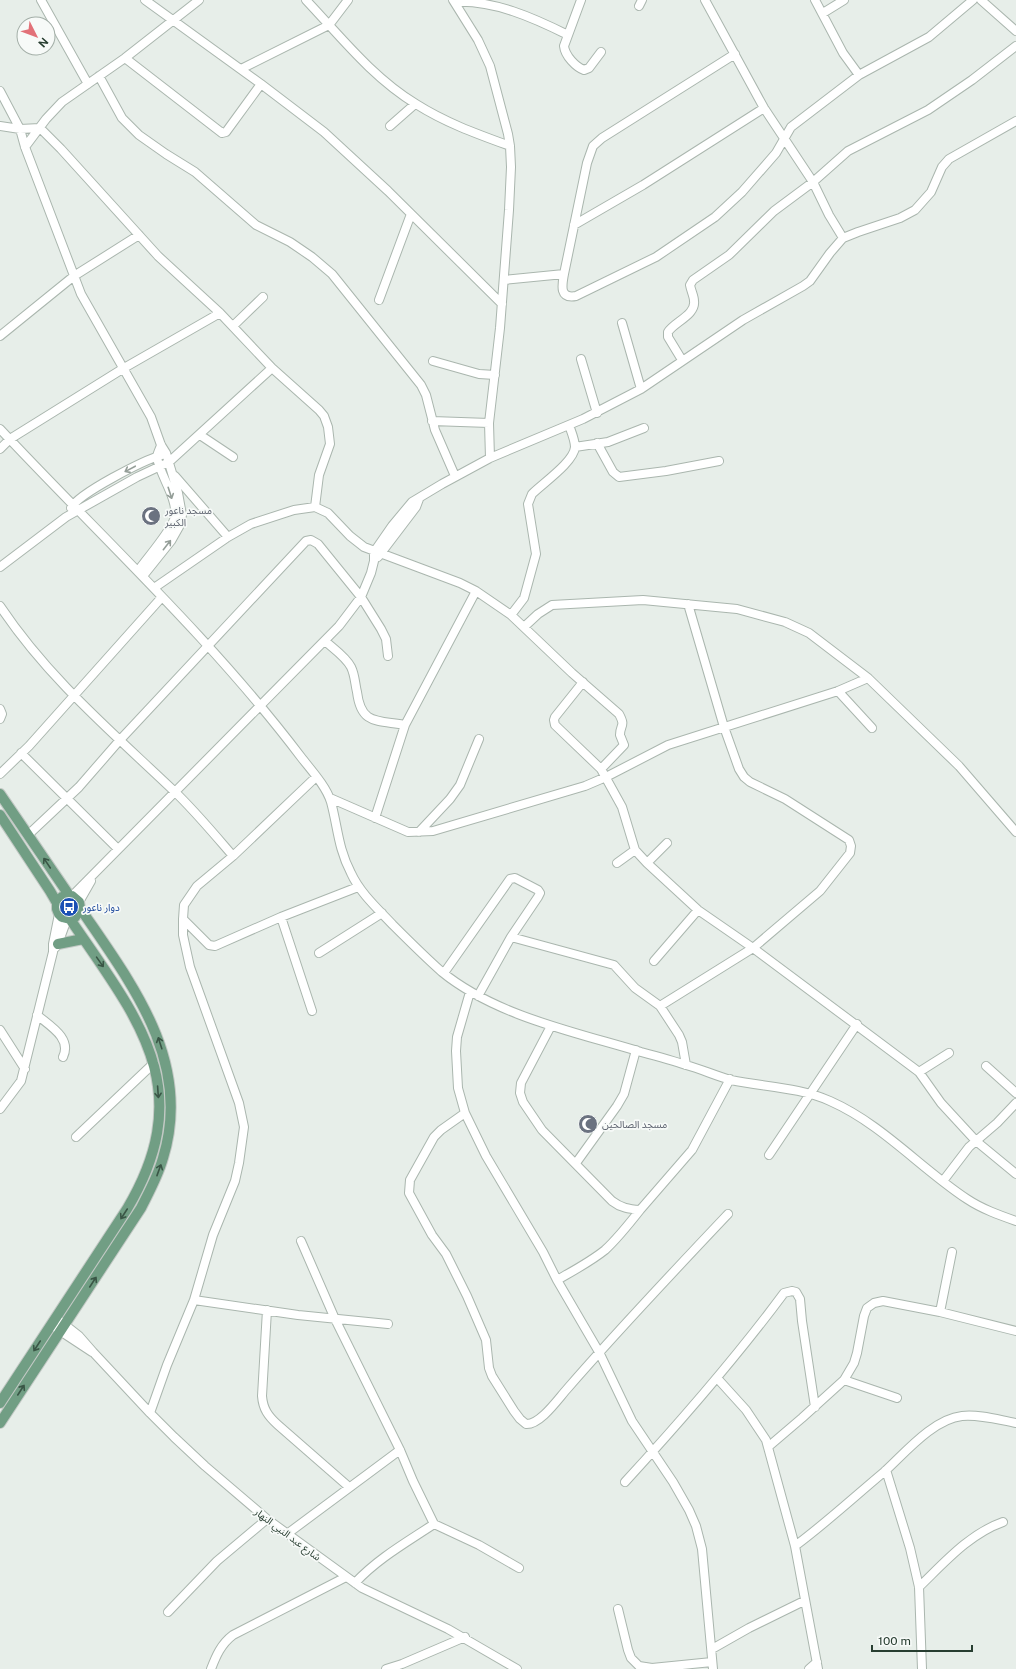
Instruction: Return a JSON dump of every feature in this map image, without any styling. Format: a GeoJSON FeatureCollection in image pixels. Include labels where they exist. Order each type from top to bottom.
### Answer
{"type":"FeatureCollection","features":[{"type":"Feature","properties":{"kind":"main road"},"geometry":{"type":"LineString","coordinates":[[0,794],[75,900],[128,979],[158,1037],[167,1066],[171,1103],[168,1139],[164,1157],[141,1208],[0,1403]]}},
{"type":"Feature","properties":{"kind":"main road"},"geometry":{"type":"LineString","coordinates":[[0,815],[57,903],[57,909],[83,939],[131,1010],[147,1043],[154,1064],[159,1091],[159,1107],[155,1143],[147,1171],[140,1188],[0,1423]]}},
{"type":"Feature","properties":{"kind":"main road"},"geometry":{"type":"LineString","coordinates":[[57,903],[62,897],[75,900]]}},
{"type":"Feature","properties":{"kind":"main road"},"geometry":{"type":"LineString","coordinates":[[65,917],[75,917],[75,900]]}},
{"type":"Feature","properties":{"kind":"main road"},"geometry":{"type":"LineString","coordinates":[[55,948],[83,939]]}},
{"type":"Feature","properties":{"kind":"street"},"geometry":{"type":"LineString","coordinates":[[42,0],[88,84]]}},
{"type":"Feature","properties":{"kind":"street"},"geometry":{"type":"LineString","coordinates":[[145,0],[242,69],[324,132],[411,214],[502,304]]}},
{"type":"Feature","properties":{"kind":"street"},"geometry":{"type":"LineString","coordinates":[[25,147],[55,109],[125,58],[199,0]]}},
{"type":"Feature","properties":{"kind":"street"},"geometry":{"type":"LineString","coordinates":[[306,0],[369,67],[415,104],[456,126],[510,146]]}},
{"type":"Feature","properties":{"kind":"street"},"geometry":{"type":"LineString","coordinates":[[242,69],[329,25],[348,0]]}},
{"type":"Feature","properties":{"kind":"street"},"geometry":{"type":"LineString","coordinates":[[581,0],[564,50],[582,70],[589,68],[601,52]]}},
{"type":"Feature","properties":{"kind":"street"},"geometry":{"type":"LineString","coordinates":[[705,0],[764,108],[814,182],[827,210],[844,238]]}},
{"type":"Feature","properties":{"kind":"street"},"geometry":{"type":"LineString","coordinates":[[815,0],[843,52],[859,75]]}},
{"type":"Feature","properties":{"kind":"street"},"geometry":{"type":"LineString","coordinates":[[823,13],[844,0]]}},
{"type":"Feature","properties":{"kind":"street"},"geometry":{"type":"LineString","coordinates":[[735,54],[596,142],[593,146],[589,157],[564,274],[563,291],[569,296],[576,296],[656,258],[706,224],[728,207],[776,153],[784,138],[797,121],[859,75],[929,36],[973,0]]}},
{"type":"Feature","properties":{"kind":"street"},"geometry":{"type":"LineString","coordinates":[[980,0],[1016,31]]}},
{"type":"Feature","properties":{"kind":"street"},"geometry":{"type":"LineString","coordinates":[[454,1],[478,3],[516,13],[539,21],[568,35]]}},
{"type":"Feature","properties":{"kind":"street"},"geometry":{"type":"LineString","coordinates":[[454,1],[478,40],[490,66],[510,146],[511,180],[502,304],[489,424],[490,458]]}},
{"type":"Feature","properties":{"kind":"street"},"geometry":{"type":"LineString","coordinates":[[682,360],[669,339],[668,332],[690,312],[694,306],[694,300],[690,288],[691,283],[697,276],[729,255],[774,211],[814,182],[851,149],[890,131],[928,110],[972,80],[1016,46]]}},
{"type":"Feature","properties":{"kind":"street"},"geometry":{"type":"LineString","coordinates":[[125,58],[222,133],[226,132],[261,84]]}},
{"type":"Feature","properties":{"kind":"street"},"geometry":{"type":"LineString","coordinates":[[99,76],[122,118],[136,132],[154,147],[195,172],[256,225],[290,242],[312,257],[332,274],[421,385],[426,395],[432,421],[455,476]]}},
{"type":"Feature","properties":{"kind":"street"},"geometry":{"type":"LineString","coordinates":[[0,91],[20,129],[25,147],[87,307],[124,368],[151,417],[169,462],[182,510],[180,525],[171,541],[140,573]]}},
{"type":"Feature","properties":{"kind":"street"},"geometry":{"type":"LineString","coordinates":[[390,126],[415,104]]}},
{"type":"Feature","properties":{"kind":"street"},"geometry":{"type":"LineString","coordinates":[[574,225],[631,192],[764,108]]}},
{"type":"Feature","properties":{"kind":"street"},"geometry":{"type":"LineString","coordinates":[[75,900],[95,873],[260,705],[326,641],[351,612],[361,597],[378,553],[412,502],[455,476],[490,458],[569,425],[641,389],[742,320],[806,284],[830,253],[844,238],[911,213],[921,205],[927,197],[942,167],[949,159],[1016,121]]}},
{"type":"Feature","properties":{"kind":"street"},"geometry":{"type":"LineString","coordinates":[[0,126],[20,129],[40,128],[174,271],[233,326],[272,368],[324,416],[328,427],[330,444],[319,475],[315,507]]}},
{"type":"Feature","properties":{"kind":"street"},"geometry":{"type":"LineString","coordinates":[[379,300],[411,214]]}},
{"type":"Feature","properties":{"kind":"street"},"geometry":{"type":"LineString","coordinates":[[0,336],[74,276],[139,235]]}},
{"type":"Feature","properties":{"kind":"street"},"geometry":{"type":"LineString","coordinates":[[504,280],[564,274]]}},
{"type":"Feature","properties":{"kind":"street"},"geometry":{"type":"LineString","coordinates":[[233,326],[263,297]]}},
{"type":"Feature","properties":{"kind":"street"},"geometry":{"type":"LineString","coordinates":[[0,449],[10,440],[124,368],[220,314]]}},
{"type":"Feature","properties":{"kind":"street"},"geometry":{"type":"LineString","coordinates":[[622,323],[641,389]]}},
{"type":"Feature","properties":{"kind":"street"},"geometry":{"type":"LineString","coordinates":[[581,359],[597,412]]}},
{"type":"Feature","properties":{"kind":"street"},"geometry":{"type":"LineString","coordinates":[[433,361],[479,374],[495,375]]}},
{"type":"Feature","properties":{"kind":"street"},"geometry":{"type":"LineString","coordinates":[[0,567],[66,517],[132,480],[169,462],[272,368]]}},
{"type":"Feature","properties":{"kind":"street"},"geometry":{"type":"LineString","coordinates":[[432,421],[489,424]]}},
{"type":"Feature","properties":{"kind":"street"},"geometry":{"type":"LineString","coordinates":[[511,615],[524,598],[536,554],[529,511],[529,500],[532,494],[567,462],[575,447],[569,425]]}},
{"type":"Feature","properties":{"kind":"street"},"geometry":{"type":"LineString","coordinates":[[575,447],[597,444],[620,438],[644,428]]}},
{"type":"Feature","properties":{"kind":"street"},"geometry":{"type":"LineString","coordinates":[[0,429],[208,645],[260,705],[316,777],[330,798],[338,841],[344,858],[358,887],[382,913],[444,973],[478,996],[551,1026],[730,1079],[809,1093],[830,1101],[856,1115],[896,1143],[968,1200],[996,1214],[1016,1221]]}},
{"type":"Feature","properties":{"kind":"street"},"geometry":{"type":"LineString","coordinates":[[200,435],[233,457]]}},
{"type":"Feature","properties":{"kind":"street"},"geometry":{"type":"LineString","coordinates":[[597,444],[613,472],[619,477],[666,471],[719,461]]}},
{"type":"Feature","properties":{"kind":"street"},"geometry":{"type":"LineString","coordinates":[[140,573],[175,518],[172,496],[157,456],[161,445]]}},
{"type":"Feature","properties":{"kind":"street"},"geometry":{"type":"LineString","coordinates":[[66,517],[73,504],[132,467],[166,453],[177,455]]}},
{"type":"Feature","properties":{"kind":"street"},"geometry":{"type":"LineString","coordinates":[[172,473],[228,537]]}},
{"type":"Feature","properties":{"kind":"street"},"geometry":{"type":"LineString","coordinates":[[154,588],[228,537],[251,524],[302,508],[315,507],[328,514],[358,543],[378,553],[438,574],[476,592],[511,615],[619,714],[623,726],[620,731],[620,735],[624,745],[601,769]]}},
{"type":"Feature","properties":{"kind":"street"},"geometry":{"type":"LineString","coordinates":[[28,834],[79,787],[119,741],[292,554],[309,540],[318,544],[361,597],[384,635],[388,656]]}},
{"type":"Feature","properties":{"kind":"street"},"geometry":{"type":"LineString","coordinates":[[375,818],[405,725],[476,592]]}},
{"type":"Feature","properties":{"kind":"street"},"geometry":{"type":"LineString","coordinates":[[0,774],[29,746],[162,597]]}},
{"type":"Feature","properties":{"kind":"street"},"geometry":{"type":"LineString","coordinates":[[524,627],[542,610],[552,605],[643,600],[737,608],[785,622],[809,633],[868,678],[959,766],[1016,832]]}},
{"type":"Feature","properties":{"kind":"street"},"geometry":{"type":"LineString","coordinates":[[660,1006],[753,948],[820,891],[850,853],[851,846],[849,840],[804,810],[786,799],[750,782],[744,777],[739,769],[724,727],[688,604]]}},
{"type":"Feature","properties":{"kind":"street"},"geometry":{"type":"LineString","coordinates":[[0,606],[37,656],[73,696],[119,741],[175,792],[233,856]]}},
{"type":"Feature","properties":{"kind":"street"},"geometry":{"type":"LineString","coordinates":[[326,641],[351,666],[358,704],[363,713],[371,719],[405,725]]}},
{"type":"Feature","properties":{"kind":"street"},"geometry":{"type":"LineString","coordinates":[[330,798],[408,832],[433,831],[585,786],[606,778],[668,745],[838,691],[868,678]]}},
{"type":"Feature","properties":{"kind":"street"},"geometry":{"type":"LineString","coordinates":[[583,682],[554,720],[555,725],[601,769],[622,807],[635,850],[698,910],[857,1024],[919,1072],[941,1103],[976,1141],[1016,1174]]}},
{"type":"Feature","properties":{"kind":"street"},"geometry":{"type":"LineString","coordinates":[[838,691],[872,728]]}},
{"type":"Feature","properties":{"kind":"street"},"geometry":{"type":"LineString","coordinates":[[0,709],[2,714],[0,719]]}},
{"type":"Feature","properties":{"kind":"street"},"geometry":{"type":"LineString","coordinates":[[419,832],[450,799],[460,785],[479,739]]}},
{"type":"Feature","properties":{"kind":"street"},"geometry":{"type":"LineString","coordinates":[[21,753],[118,850]]}},
{"type":"Feature","properties":{"kind":"street"},"geometry":{"type":"LineString","coordinates":[[150,1413],[167,1365],[194,1300],[213,1235],[235,1181],[244,1127],[239,1103],[190,967],[183,935],[184,905],[192,892],[233,856],[316,777]]}},
{"type":"Feature","properties":{"kind":"street"},"geometry":{"type":"LineString","coordinates":[[647,863],[667,843]]}},
{"type":"Feature","properties":{"kind":"street"},"geometry":{"type":"LineString","coordinates":[[616,863],[635,850]]}},
{"type":"Feature","properties":{"kind":"street"},"geometry":{"type":"LineString","coordinates":[[444,973],[510,879],[512,878],[538,890],[540,893],[511,937],[478,996]]}},
{"type":"Feature","properties":{"kind":"street"},"geometry":{"type":"LineString","coordinates":[[183,919],[209,945],[212,946],[358,887]]}},
{"type":"Feature","properties":{"kind":"street"},"geometry":{"type":"LineString","coordinates":[[654,961],[698,910]]}},
{"type":"Feature","properties":{"kind":"street"},"geometry":{"type":"LineString","coordinates":[[319,953],[382,913]]}},
{"type":"Feature","properties":{"kind":"street"},"geometry":{"type":"LineString","coordinates":[[0,1109],[17,1088],[25,1069],[37,1015],[65,917]]}},
{"type":"Feature","properties":{"kind":"street"},"geometry":{"type":"LineString","coordinates":[[281,917],[312,1011]]}},
{"type":"Feature","properties":{"kind":"street"},"geometry":{"type":"LineString","coordinates":[[511,937],[614,965],[635,988],[660,1006],[679,1035],[682,1042],[686,1065]]}},
{"type":"Feature","properties":{"kind":"street"},"geometry":{"type":"LineString","coordinates":[[470,992],[457,1037],[456,1051],[458,1088],[465,1113],[486,1156],[543,1252],[557,1280],[599,1352],[632,1421],[683,1499],[696,1526],[702,1549],[713,1665],[652,1668],[639,1666],[631,1658],[628,1650],[618,1609]]}},
{"type":"Feature","properties":{"kind":"street"},"geometry":{"type":"LineString","coordinates":[[37,1015],[61,1036],[65,1043],[66,1050],[63,1057]]}},
{"type":"Feature","properties":{"kind":"street"},"geometry":{"type":"LineString","coordinates":[[769,1155],[809,1093],[857,1024]]}},
{"type":"Feature","properties":{"kind":"street"},"geometry":{"type":"LineString","coordinates":[[551,1026],[521,1082],[520,1093],[523,1102],[542,1130],[619,1206],[627,1209],[640,1210]]}},
{"type":"Feature","properties":{"kind":"street"},"geometry":{"type":"LineString","coordinates":[[0,1030],[25,1069]]}},
{"type":"Feature","properties":{"kind":"street"},"geometry":{"type":"LineString","coordinates":[[576,1163],[620,1100],[636,1050]]}},
{"type":"Feature","properties":{"kind":"street"},"geometry":{"type":"LineString","coordinates":[[919,1072],[949,1053]]}},
{"type":"Feature","properties":{"kind":"street"},"geometry":{"type":"LineString","coordinates":[[76,1137],[154,1064]]}},
{"type":"Feature","properties":{"kind":"street"},"geometry":{"type":"LineString","coordinates":[[986,1066],[1016,1093]]}},
{"type":"Feature","properties":{"kind":"street"},"geometry":{"type":"LineString","coordinates":[[557,1280],[583,1265],[604,1250],[619,1235],[692,1150],[730,1079]]}},
{"type":"Feature","properties":{"kind":"street"},"geometry":{"type":"LineString","coordinates":[[943,1181],[966,1150],[997,1123],[1016,1103]]}},
{"type":"Feature","properties":{"kind":"street"},"geometry":{"type":"LineString","coordinates":[[465,1113],[441,1130],[434,1137],[410,1180],[409,1193],[432,1236],[446,1254],[467,1296],[486,1340],[489,1368],[492,1376],[523,1423],[531,1424],[546,1412],[599,1352],[728,1214]]}},
{"type":"Feature","properties":{"kind":"street"},"geometry":{"type":"LineString","coordinates":[[301,1241],[336,1319],[400,1450],[415,1486],[434,1524],[479,1545],[519,1568]]}},
{"type":"Feature","properties":{"kind":"street"},"geometry":{"type":"LineString","coordinates":[[940,1312],[952,1252]]}},
{"type":"Feature","properties":{"kind":"street"},"geometry":{"type":"LineString","coordinates":[[625,1482],[717,1378],[754,1333],[784,1293],[792,1291],[799,1295],[800,1299],[815,1407]]}},
{"type":"Feature","properties":{"kind":"street"},"geometry":{"type":"LineString","coordinates":[[194,1300],[336,1319],[388,1324]]}},
{"type":"Feature","properties":{"kind":"street"},"geometry":{"type":"LineString","coordinates":[[768,1447],[844,1380],[854,1363],[857,1354],[864,1316],[867,1308],[874,1303],[883,1301],[940,1312],[1016,1331]]}},
{"type":"Feature","properties":{"kind":"street"},"geometry":{"type":"LineString","coordinates":[[267,1310],[262,1396],[264,1408],[267,1414],[278,1425],[349,1487]]}},
{"type":"Feature","properties":{"kind":"street","name":"شارع عبد النبي النهار"},"geometry":{"type":"LineString","coordinates":[[58,1324],[80,1345],[93,1352],[150,1413],[205,1466],[267,1519],[346,1578],[464,1638],[517,1669]]}},
{"type":"Feature","properties":{"kind":"street"},"geometry":{"type":"LineString","coordinates":[[717,1378],[749,1414],[763,1434],[768,1447],[794,1546],[817,1666],[809,1669]]}},
{"type":"Feature","properties":{"kind":"street"},"geometry":{"type":"LineString","coordinates":[[844,1380],[897,1398]]}},
{"type":"Feature","properties":{"kind":"street"},"geometry":{"type":"LineString","coordinates":[[794,1546],[886,1470],[922,1437],[950,1419],[972,1415],[1016,1423]]}},
{"type":"Feature","properties":{"kind":"street"},"geometry":{"type":"LineString","coordinates":[[288,1534],[400,1450]]}},
{"type":"Feature","properties":{"kind":"street"},"geometry":{"type":"LineString","coordinates":[[886,1470],[910,1548],[919,1588],[922,1669]]}},
{"type":"Feature","properties":{"kind":"street"},"geometry":{"type":"LineString","coordinates":[[168,1612],[217,1561],[267,1519]]}},
{"type":"Feature","properties":{"kind":"street"},"geometry":{"type":"LineString","coordinates":[[919,1588],[974,1536],[1003,1522]]}},
{"type":"Feature","properties":{"kind":"street"},"geometry":{"type":"LineString","coordinates":[[355,1583],[362,1575],[381,1560],[434,1524]]}},
{"type":"Feature","properties":{"kind":"street"},"geometry":{"type":"LineString","coordinates":[[212,1669],[219,1651],[225,1642],[233,1636],[346,1578]]}},
{"type":"Feature","properties":{"kind":"street"},"geometry":{"type":"LineString","coordinates":[[712,1649],[749,1628],[804,1601]]}},
{"type":"Feature","properties":{"kind":"street"},"geometry":{"type":"LineString","coordinates":[[386,1669],[404,1667],[464,1638]]}},
{"type":"Feature","properties":{"kind":"place","name":"مسجد ناعور الكبير"},"geometry":{"type":"Point","coordinates":[151,516]}},
{"type":"Feature","properties":{"kind":"place","name":"دوار ناعور"},"geometry":{"type":"Point","coordinates":[69,907]}},
{"type":"Feature","properties":{"kind":"place","name":"مسجد الصالحين"},"geometry":{"type":"Point","coordinates":[588,1124]}}]}
